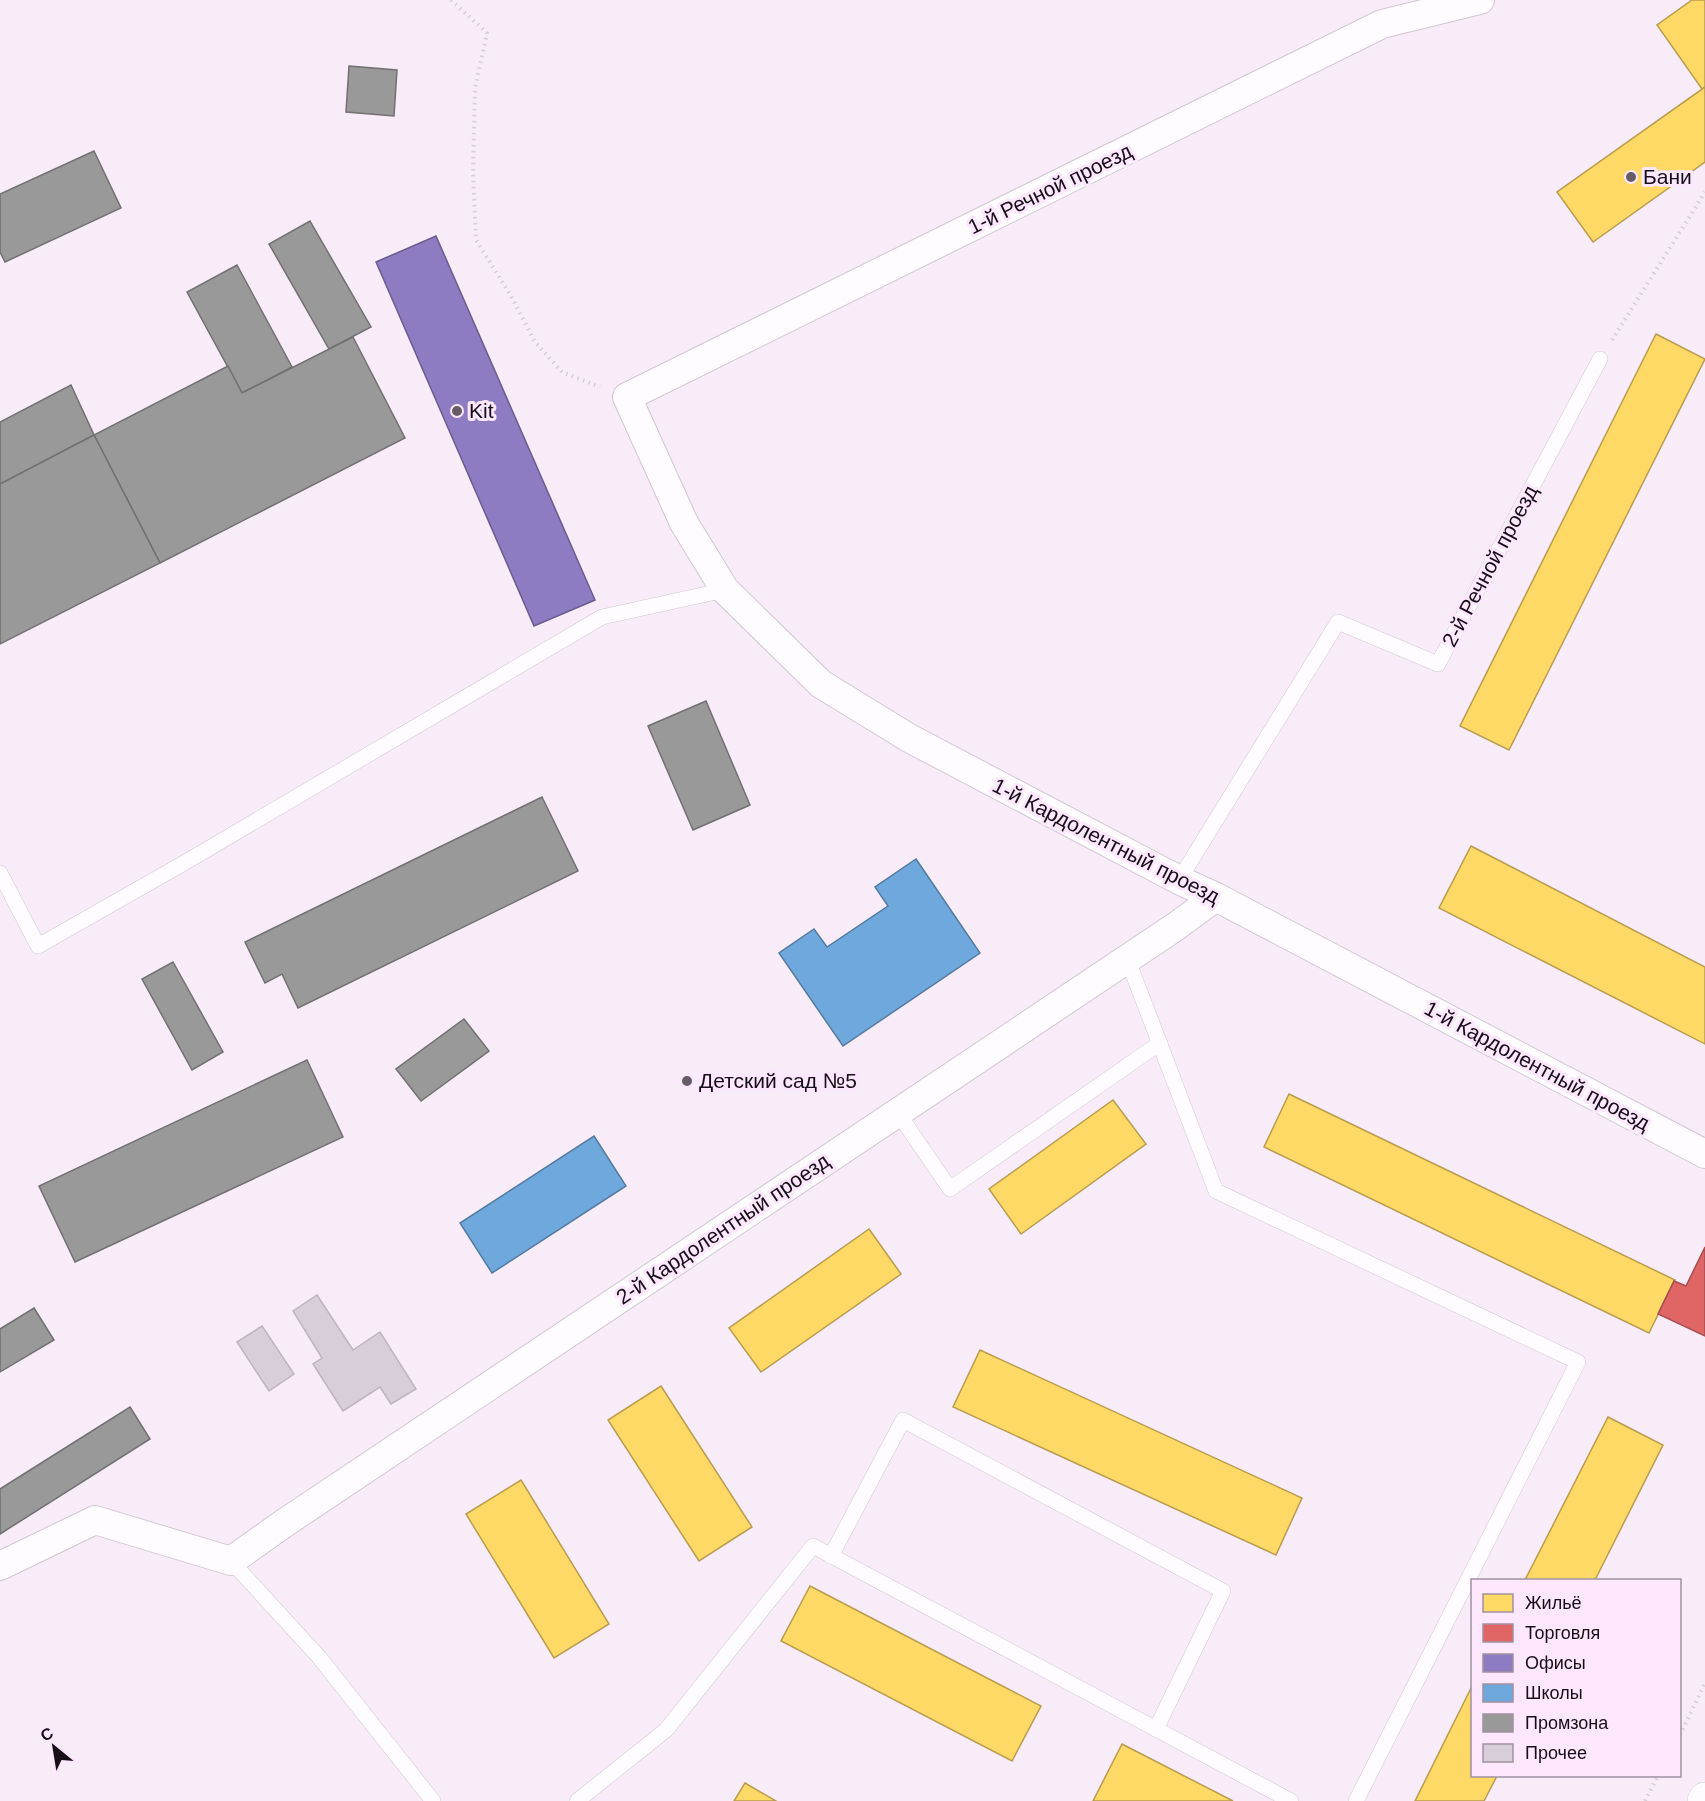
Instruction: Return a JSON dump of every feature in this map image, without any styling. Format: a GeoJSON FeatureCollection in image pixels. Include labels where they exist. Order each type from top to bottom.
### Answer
{"type":"FeatureCollection","features":[{"type":"Feature","properties":{"kind":"street","name":"1-й Речной проезд"},"geometry":{"type":"LineString","coordinates":[[627,397],[1382,24],[1480,0]]}},
{"type":"Feature","properties":{"kind":"street","name":"1-й Кардолентный проезд"},"geometry":{"type":"LineString","coordinates":[[627,397],[684,523],[725,590],[820,684],[909,738],[1705,1154]]}},
{"type":"Feature","properties":{"kind":"street","name":"2-й Кардолентный проезд"},"geometry":{"type":"LineString","coordinates":[[231,1561],[1216,897]]}},
{"type":"Feature","properties":{"kind":"street"},"geometry":{"type":"LineString","coordinates":[[0,1566],[95,1520],[231,1561]]}},
{"type":"Feature","properties":{"kind":"lane","name":"2-й Речной проезд"},"geometry":{"type":"LineString","coordinates":[[1179,880],[1338,622],[1438,664],[1600,359]]}},
{"type":"Feature","properties":{"kind":"lane"},"geometry":{"type":"LineString","coordinates":[[0,873],[38,946],[602,618],[725,590]]}},
{"type":"Feature","properties":{"kind":"lane"},"geometry":{"type":"LineString","coordinates":[[1128,958],[1216,1191],[1578,1362],[1356,1801]]}},
{"type":"Feature","properties":{"kind":"lane"},"geometry":{"type":"LineString","coordinates":[[898,1113],[950,1189],[1160,1043]]}},
{"type":"Feature","properties":{"kind":"lane"},"geometry":{"type":"LineString","coordinates":[[831,1556],[903,1420],[1213,1585],[1223,1591],[1156,1729]]}},
{"type":"Feature","properties":{"kind":"lane"},"geometry":{"type":"LineString","coordinates":[[578,1801],[666,1730],[813,1546],[1291,1801]]}},
{"type":"Feature","properties":{"kind":"lane"},"geometry":{"type":"LineString","coordinates":[[231,1561],[319,1657],[433,1801]]}},
{"type":"Feature","properties":{"kind":"path"},"geometry":{"type":"LineString","coordinates":[[451,0],[486,33],[475,87],[473,172],[476,240],[512,296],[535,342],[562,372],[627,397]]}},
{"type":"Feature","properties":{"kind":"path"},"geometry":{"type":"LineString","coordinates":[[1600,359],[1705,192]]}},
{"type":"Feature","properties":{"kind":"path"},"geometry":{"type":"LineString","coordinates":[[1681,1732],[1705,1683]]}},
{"type":"Feature","properties":{"kind":"path"},"geometry":{"type":"LineString","coordinates":[[1645,1801],[1657,1777]]}},
{"type":"Feature","properties":{"kind":"building: Жильё"},"geometry":{"type":"Polygon","coordinates":[[[1692,0],[1705,0],[1705,87],[1702,89],[1657,25],[1692,0]]]}},
{"type":"Feature","properties":{"kind":"building: Жильё","name":"Бани"},"geometry":{"type":"Polygon","coordinates":[[[1705,87],[1705,162],[1593,242],[1557,192],[1705,87]]]}},
{"type":"Feature","properties":{"kind":"building: Жильё"},"geometry":{"type":"Polygon","coordinates":[[[1656,334],[1705,359],[1509,750],[1460,726],[1656,334]]]}},
{"type":"Feature","properties":{"kind":"building: Жильё"},"geometry":{"type":"Polygon","coordinates":[[[1471,846],[1705,967],[1705,1044],[1439,908],[1471,846]]]}},
{"type":"Feature","properties":{"kind":"building: Жильё"},"geometry":{"type":"Polygon","coordinates":[[[1289,1094],[1675,1280],[1649,1333],[1264,1147],[1289,1094]]]}},
{"type":"Feature","properties":{"kind":"building: Жильё"},"geometry":{"type":"Polygon","coordinates":[[[1113,1100],[1146,1144],[1021,1234],[989,1189],[1113,1100]]]}},
{"type":"Feature","properties":{"kind":"building: Жильё"},"geometry":{"type":"Polygon","coordinates":[[[869,1229],[901,1274],[761,1372],[729,1328],[869,1229]]]}},
{"type":"Feature","properties":{"kind":"building: Жильё"},"geometry":{"type":"Polygon","coordinates":[[[980,1350],[1302,1498],[1276,1555],[953,1407],[980,1350]]]}},
{"type":"Feature","properties":{"kind":"building: Жильё"},"geometry":{"type":"Polygon","coordinates":[[[661,1386],[752,1527],[699,1561],[608,1420],[661,1386]]]}},
{"type":"Feature","properties":{"kind":"building: Жильё"},"geometry":{"type":"Polygon","coordinates":[[[1608,1417],[1663,1445],[1596,1579],[1526,1579],[1608,1417]]]}},
{"type":"Feature","properties":{"kind":"building: Жильё"},"geometry":{"type":"Polygon","coordinates":[[[521,1480],[609,1624],[554,1658],[466,1514],[521,1480]]]}},
{"type":"Feature","properties":{"kind":"building: Жильё"},"geometry":{"type":"Polygon","coordinates":[[[810,1586],[1041,1706],[1012,1761],[781,1641],[810,1586]]]}},
{"type":"Feature","properties":{"kind":"building: Жильё"},"geometry":{"type":"Polygon","coordinates":[[[1471,1688],[1471,1777],[1496,1777],[1484,1801],[1415,1801],[1471,1688]]]}},
{"type":"Feature","properties":{"kind":"building: Жильё"},"geometry":{"type":"Polygon","coordinates":[[[1122,1744],[1233,1801],[1093,1801],[1122,1744]]]}},
{"type":"Feature","properties":{"kind":"building: Жильё"},"geometry":{"type":"Polygon","coordinates":[[[745,1783],[776,1801],[734,1801],[745,1783]]]}},
{"type":"Feature","properties":{"kind":"building: Торговля"},"geometry":{"type":"Polygon","coordinates":[[[1705,1247],[1705,1336],[1658,1314],[1674,1281],[1686,1286],[1705,1247]]]}},
{"type":"Feature","properties":{"kind":"building: Офисы"},"geometry":{"type":"Polygon","coordinates":[[[436,236],[595,600],[534,626],[376,262],[436,236]]]}},
{"type":"Feature","properties":{"kind":"building: Школы"},"geometry":{"type":"Polygon","coordinates":[[[916,859],[980,953],[843,1046],[779,953],[814,929],[827,947],[888,906],[875,887],[916,859]]]}},
{"type":"Feature","properties":{"kind":"building: Школы"},"geometry":{"type":"Polygon","coordinates":[[[594,1136],[626,1186],[492,1273],[460,1223],[594,1136]]]}},
{"type":"Feature","properties":{"kind":"building: Промзона"},"geometry":{"type":"Polygon","coordinates":[[[349,66],[397,70],[394,116],[346,112],[349,66]]]}},
{"type":"Feature","properties":{"kind":"building: Промзона"},"geometry":{"type":"Polygon","coordinates":[[[94,151],[121,208],[5,262],[0,252],[0,194],[94,151]]]}},
{"type":"Feature","properties":{"kind":"building: Промзона"},"geometry":{"type":"Polygon","coordinates":[[[310,221],[371,327],[329,349],[269,244],[310,221]]]}},
{"type":"Feature","properties":{"kind":"building: Промзона"},"geometry":{"type":"Polygon","coordinates":[[[237,265],[292,367],[242,393],[187,292],[237,265]]]}},
{"type":"Feature","properties":{"kind":"building: Промзона"},"geometry":{"type":"Polygon","coordinates":[[[353,337],[405,438],[160,563],[94,435],[228,366],[242,393],[353,337]]]}},
{"type":"Feature","properties":{"kind":"building: Промзона"},"geometry":{"type":"Polygon","coordinates":[[[71,385],[94,435],[0,484],[0,422],[71,385]]]}},
{"type":"Feature","properties":{"kind":"building: Промзона"},"geometry":{"type":"Polygon","coordinates":[[[94,435],[160,563],[0,644],[0,484],[94,435]]]}},
{"type":"Feature","properties":{"kind":"building: Промзона"},"geometry":{"type":"Polygon","coordinates":[[[706,701],[750,805],[693,830],[648,726],[706,701]]]}},
{"type":"Feature","properties":{"kind":"building: Промзона"},"geometry":{"type":"Polygon","coordinates":[[[542,797],[578,871],[298,1008],[282,974],[265,983],[245,942],[542,797]]]}},
{"type":"Feature","properties":{"kind":"building: Промзона"},"geometry":{"type":"Polygon","coordinates":[[[173,962],[223,1052],[192,1070],[142,979],[173,962]]]}},
{"type":"Feature","properties":{"kind":"building: Промзона"},"geometry":{"type":"Polygon","coordinates":[[[464,1019],[489,1051],[421,1101],[396,1069],[464,1019]]]}},
{"type":"Feature","properties":{"kind":"building: Промзона"},"geometry":{"type":"Polygon","coordinates":[[[307,1060],[343,1137],[75,1262],[39,1186],[307,1060]]]}},
{"type":"Feature","properties":{"kind":"building: Промзона"},"geometry":{"type":"Polygon","coordinates":[[[34,1308],[54,1340],[0,1372],[0,1329],[34,1308]]]}},
{"type":"Feature","properties":{"kind":"building: Промзона"},"geometry":{"type":"Polygon","coordinates":[[[130,1407],[150,1439],[0,1534],[0,1489],[130,1407]]]}},
{"type":"Feature","properties":{"kind":"building: Прочее"},"geometry":{"type":"Polygon","coordinates":[[[317,1295],[353,1350],[380,1332],[416,1389],[391,1404],[380,1387],[343,1411],[313,1364],[322,1358],[293,1311],[317,1295]]]}},
{"type":"Feature","properties":{"kind":"building: Прочее"},"geometry":{"type":"Polygon","coordinates":[[[262,1326],[294,1374],[269,1391],[237,1342],[262,1326]]]}},
{"type":"Feature","properties":{"kind":"place","name":"Бани"},"geometry":{"type":"Point","coordinates":[1631,177]}},
{"type":"Feature","properties":{"kind":"place","name":"Kit"},"geometry":{"type":"Point","coordinates":[457,411]}},
{"type":"Feature","properties":{"kind":"place","name":"Детский сад №5"},"geometry":{"type":"Point","coordinates":[687,1081]}}]}
